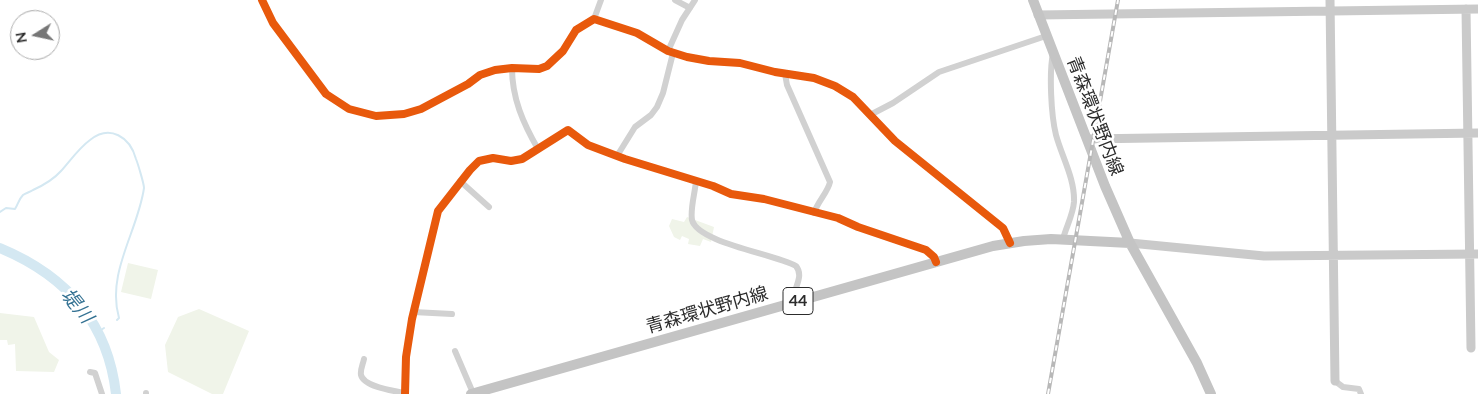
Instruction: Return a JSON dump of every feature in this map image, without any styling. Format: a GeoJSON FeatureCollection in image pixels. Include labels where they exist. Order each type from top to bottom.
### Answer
{"type":"FeatureCollection","features":[{"type":"Feature","properties":{"kind":"main road","name":"青森環状野内線"},"geometry":{"type":"LineString","coordinates":[[1033,0],[1087,140],[1130,243],[1197,363],[1211,394]]}},
{"type":"Feature","properties":{"kind":"main road","name":"青森環状野内線"},"geometry":{"type":"LineString","coordinates":[[472,394],[793,302],[1010,243],[1063,239],[1130,243]]}},
{"type":"Feature","properties":{"kind":"street"},"geometry":{"type":"LineString","coordinates":[[262,0],[273,23],[320,86],[341,105],[362,114],[386,116],[412,112],[434,103],[480,75],[495,70],[512,68],[539,69],[547,66],[558,57],[576,30],[594,19],[601,0]]}},
{"type":"Feature","properties":{"kind":"street"},"geometry":{"type":"LineString","coordinates":[[675,0],[690,8]]}},
{"type":"Feature","properties":{"kind":"street"},"geometry":{"type":"LineString","coordinates":[[617,156],[635,127],[651,115],[657,107],[662,93],[670,52],[695,0]]}},
{"type":"Feature","properties":{"kind":"street"},"geometry":{"type":"LineString","coordinates":[[1330,0],[1335,381],[1343,387],[1359,390],[1361,394]]}},
{"type":"Feature","properties":{"kind":"street"},"geometry":{"type":"LineString","coordinates":[[1466,9],[1467,134],[1474,254],[1471,348]]}},
{"type":"Feature","properties":{"kind":"street"},"geometry":{"type":"LineString","coordinates":[[1038,15],[1478,9]]}},
{"type":"Feature","properties":{"kind":"street"},"geometry":{"type":"LineString","coordinates":[[594,19],[638,33],[670,52],[709,61],[740,63],[827,82],[853,98],[896,141],[1003,228],[1010,243]]}},
{"type":"Feature","properties":{"kind":"street"},"geometry":{"type":"LineString","coordinates":[[870,115],[893,103],[939,72],[1046,36]]}},
{"type":"Feature","properties":{"kind":"street"},"geometry":{"type":"LineString","coordinates":[[1053,53],[1051,69],[1054,124],[1072,180],[1074,201],[1073,210],[1063,239]]}},
{"type":"Feature","properties":{"kind":"street"},"geometry":{"type":"LineString","coordinates":[[512,68],[513,92],[517,107],[538,150]]}},
{"type":"Feature","properties":{"kind":"street"},"geometry":{"type":"LineString","coordinates":[[785,74],[787,85],[830,182],[830,186],[818,202],[814,212]]}},
{"type":"Feature","properties":{"kind":"street"},"geometry":{"type":"LineString","coordinates":[[364,359],[361,374],[365,381],[405,393],[406,357],[413,312],[438,211],[475,164],[493,158],[517,160],[538,150],[568,130],[588,145],[731,194],[758,198],[838,218],[858,227],[926,250],[934,257],[936,262]]}},
{"type":"Feature","properties":{"kind":"street"},"geometry":{"type":"LineString","coordinates":[[1087,140],[1478,133]]}},
{"type":"Feature","properties":{"kind":"street"},"geometry":{"type":"LineString","coordinates":[[696,181],[692,217],[694,225],[712,239],[763,253],[796,266],[799,270],[799,278],[793,302]]}},
{"type":"Feature","properties":{"kind":"street"},"geometry":{"type":"LineString","coordinates":[[460,182],[489,207]]}},
{"type":"Feature","properties":{"kind":"street"},"geometry":{"type":"LineString","coordinates":[[1130,243],[1264,256],[1474,254]]}},
{"type":"Feature","properties":{"kind":"street"},"geometry":{"type":"LineString","coordinates":[[413,312],[452,314]]}},
{"type":"Feature","properties":{"kind":"street"},"geometry":{"type":"LineString","coordinates":[[455,352],[472,394]]}},
{"type":"Feature","properties":{"kind":"street"},"geometry":{"type":"LineString","coordinates":[[90,372],[95,373],[98,378],[102,394]]}},
{"type":"Feature","properties":{"kind":"shaded area"},"geometry":{"type":"Polygon","coordinates":[[[687,217],[714,227],[711,242],[703,239],[700,246],[688,244],[689,239],[682,236],[680,240],[674,237],[669,226],[672,219],[684,222],[687,217]]]}},
{"type":"Feature","properties":{"kind":"shaded area"},"geometry":{"type":"Polygon","coordinates":[[[128,263],[158,270],[151,299],[121,292],[128,263]]]}},
{"type":"Feature","properties":{"kind":"shaded area"},"geometry":{"type":"Polygon","coordinates":[[[199,309],[249,331],[223,394],[212,394],[168,372],[165,345],[178,317],[199,309]]]}},
{"type":"Feature","properties":{"kind":"shaded area"},"geometry":{"type":"Polygon","coordinates":[[[0,313],[34,317],[49,352],[59,360],[54,372],[16,371],[15,344],[8,345],[7,340],[0,340],[0,313]]]}},
{"type":"Feature","properties":{"kind":"waterway"},"geometry":{"type":"LineString","coordinates":[[0,212],[6,208],[15,209],[23,195],[55,177],[82,147],[97,135],[112,133],[124,139],[133,151],[144,188],[141,204],[120,268],[116,301],[119,318],[117,320]]}},
{"type":"Feature","properties":{"kind":"waterway","name":"堤川"},"geometry":{"type":"LineString","coordinates":[[0,248],[44,272],[63,287],[79,304],[93,323],[104,345],[116,394]]}},
{"type":"Feature","properties":{"kind":"waterway","name":"堤川"},"geometry":{"type":"LineString","coordinates":[[98,332],[104,328]]}},
{"type":"Feature","properties":{"kind":"railway"},"geometry":{"type":"LineString","coordinates":[[1048,394],[1118,0]]}},
{"type":"Feature","properties":{"kind":"cycle path"},"geometry":{"type":"LineString","coordinates":[[262,0],[273,23],[326,94],[349,109],[376,116],[404,114],[421,109],[468,84],[480,75],[495,70],[512,68],[539,69],[547,66],[563,51],[576,30],[594,19],[637,33],[668,51],[687,57],[740,63],[775,72],[814,78],[835,86],[853,97],[895,141],[1003,228],[1010,243]]}},
{"type":"Feature","properties":{"kind":"cycle path"},"geometry":{"type":"LineString","coordinates":[[405,394],[406,357],[412,319],[438,211],[479,161],[493,158],[511,161],[522,159],[568,130],[588,145],[625,159],[713,186],[731,194],[764,199],[838,218],[858,227],[926,250],[934,257],[936,262]]}}]}
